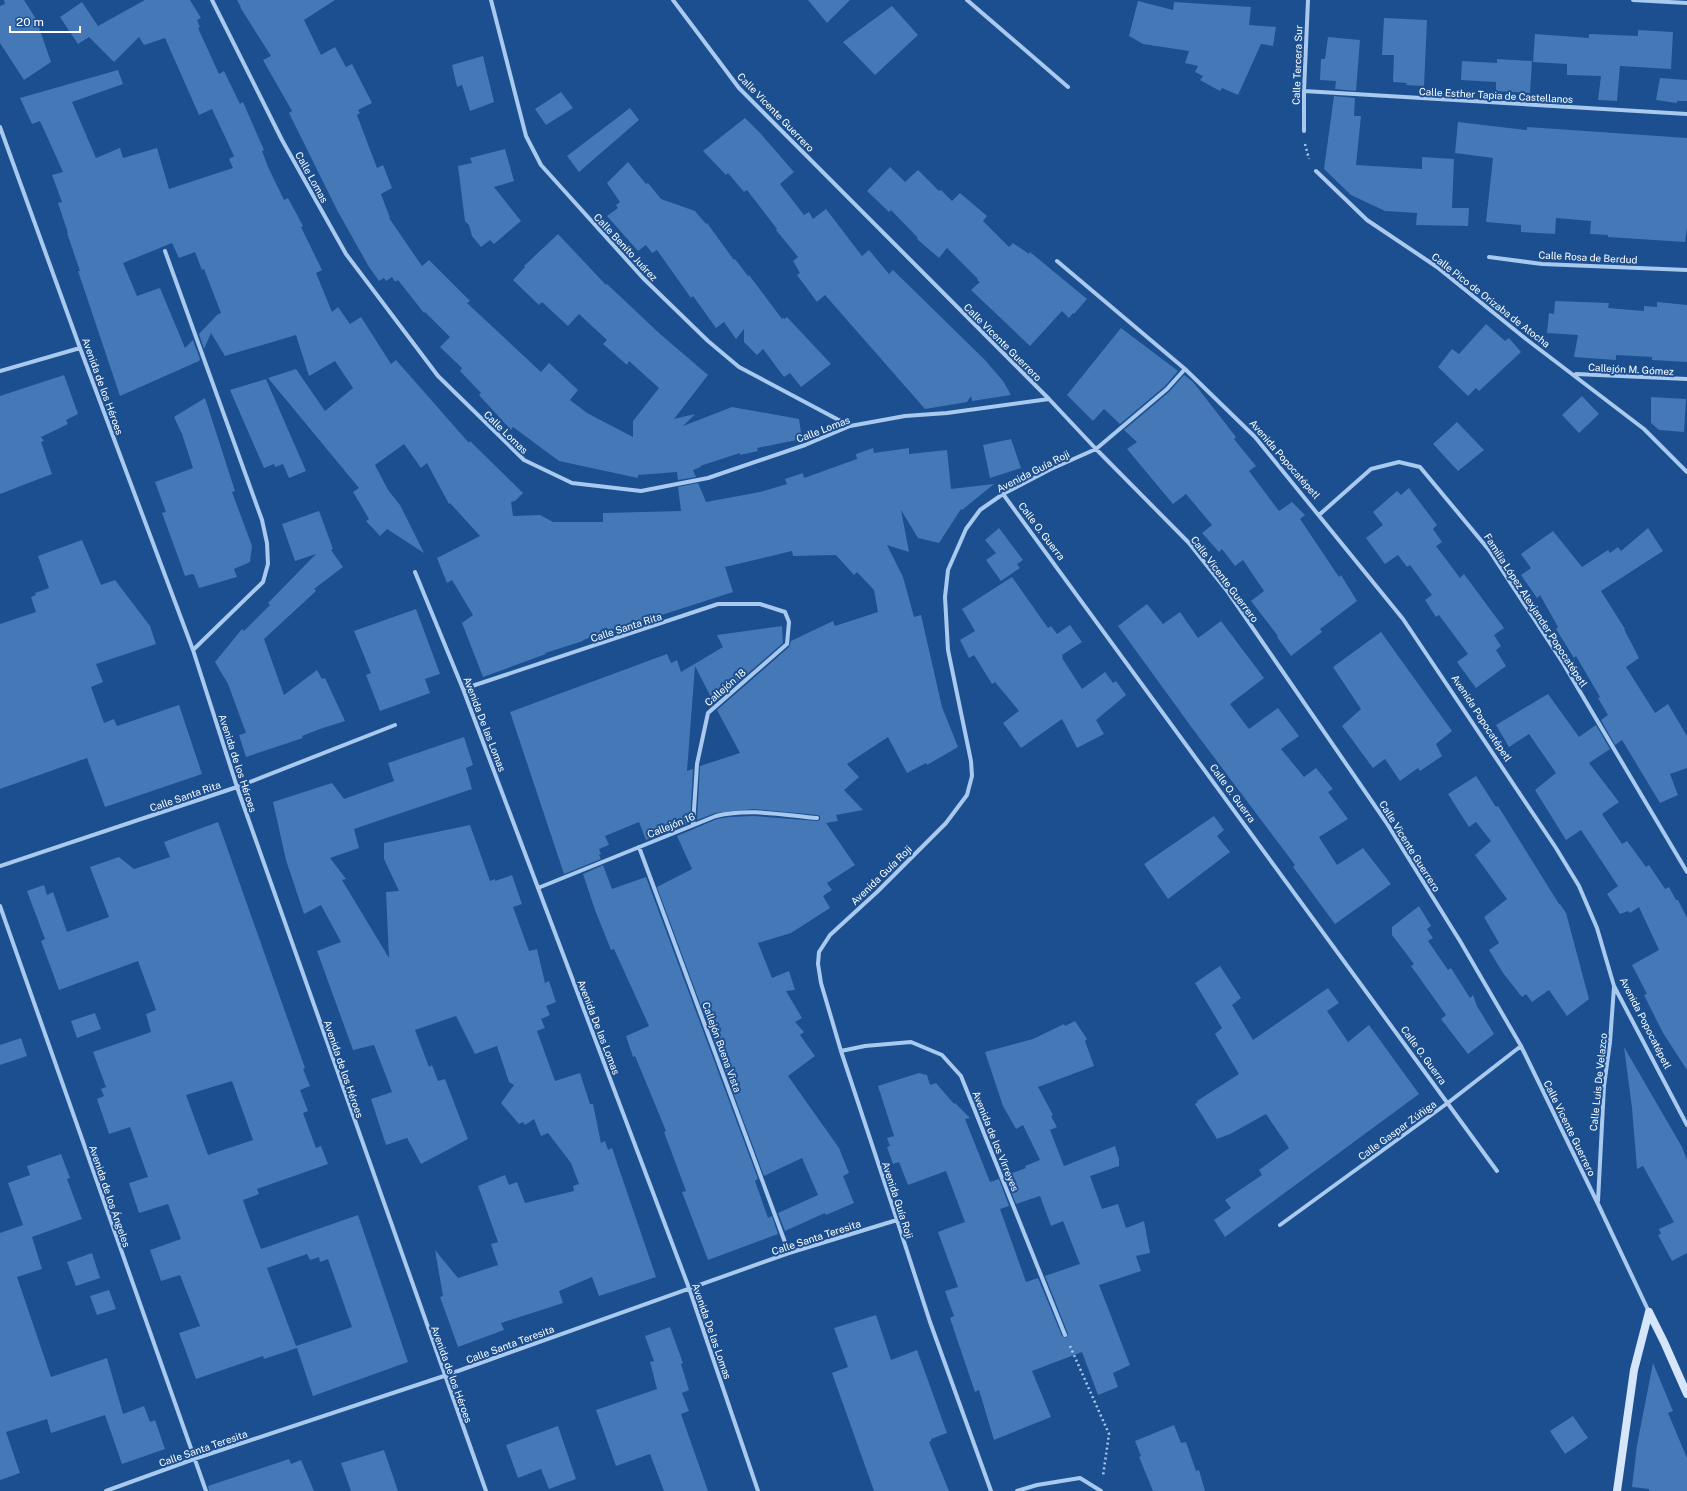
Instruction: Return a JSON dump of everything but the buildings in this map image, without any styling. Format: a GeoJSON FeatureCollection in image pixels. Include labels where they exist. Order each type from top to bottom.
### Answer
{"type":"FeatureCollection","features":[{"type":"Feature","properties":{"kind":"street","name":"Calle Lomas"},"geometry":{"type":"LineString","coordinates":[[212,0],[282,140],[346,254],[438,376],[524,460],[572,483],[641,491],[708,478],[805,445],[850,426],[906,416],[947,413],[1049,399]]}},
{"type":"Feature","properties":{"kind":"street","name":"Calle Benito Juárez"},"geometry":{"type":"LineString","coordinates":[[491,0],[526,136],[541,164],[643,278],[708,341],[739,366],[850,426]]}},
{"type":"Feature","properties":{"kind":"street","name":"Calle Vicente Guerrero"},"geometry":{"type":"LineString","coordinates":[[673,0],[739,88],[1049,399],[1096,450],[1189,543],[1228,592],[1386,822],[1460,942],[1521,1046],[1598,1204]]}},
{"type":"Feature","properties":{"kind":"street"},"geometry":{"type":"LineString","coordinates":[[967,0],[1068,87]]}},
{"type":"Feature","properties":{"kind":"street","name":"Calle Tercera Sur"},"geometry":{"type":"LineString","coordinates":[[1304,132],[1304,91],[1308,0]]}},
{"type":"Feature","properties":{"kind":"street"},"geometry":{"type":"LineString","coordinates":[[1633,0],[1687,3]]}},
{"type":"Feature","properties":{"kind":"street","name":"Calle Esther Tapia de Castellanos"},"geometry":{"type":"LineString","coordinates":[[1304,91],[1687,114]]}},
{"type":"Feature","properties":{"kind":"street","name":"Avenida de los Héroes"},"geometry":{"type":"LineString","coordinates":[[0,126],[80,348],[193,650],[236,787],[486,1491]]}},
{"type":"Feature","properties":{"kind":"street","name":"Calle Pico de Orizaba de Atocha"},"geometry":{"type":"LineString","coordinates":[[1316,171],[1367,220],[1438,267],[1526,339],[1574,374],[1644,429],[1687,472]]}},
{"type":"Feature","properties":{"kind":"street"},"geometry":{"type":"LineString","coordinates":[[165,251],[262,520],[267,543],[268,564],[263,582],[193,650]]}},
{"type":"Feature","properties":{"kind":"street","name":"Calle Rosa de Berdud"},"geometry":{"type":"LineString","coordinates":[[1489,257],[1542,264],[1687,270]]}},
{"type":"Feature","properties":{"kind":"street","name":"Avenida Popocatépetl"},"geometry":{"type":"LineString","coordinates":[[1057,260],[1185,369],[1254,437],[1403,619],[1556,848],[1579,886],[1597,928],[1614,986],[1687,1125]]}},
{"type":"Feature","properties":{"kind":"street"},"geometry":{"type":"LineString","coordinates":[[0,371],[80,348]]}},
{"type":"Feature","properties":{"kind":"street","name":"Avenida Guía Roji"},"geometry":{"type":"LineString","coordinates":[[991,1491],[930,1322],[841,1051],[820,983],[818,964],[819,952],[830,935],[877,892],[946,823],[966,795],[972,776],[971,761],[948,650],[945,597],[948,570],[966,529],[980,510],[1003,494],[1051,469],[1096,450],[1167,389],[1185,369]]}},
{"type":"Feature","properties":{"kind":"street","name":"Callejón M. Gómez"},"geometry":{"type":"LineString","coordinates":[[1574,374],[1687,379]]}},
{"type":"Feature","properties":{"kind":"street","name":"Familia López Alexjander Popocatépetl"},"geometry":{"type":"LineString","coordinates":[[1319,515],[1371,469],[1399,462],[1420,468],[1489,550],[1498,563],[1563,663],[1687,872]]}},
{"type":"Feature","properties":{"kind":"street","name":"Calle O. Guerra"},"geometry":{"type":"LineString","coordinates":[[1003,494],[1498,1171]]}},
{"type":"Feature","properties":{"kind":"street","name":"Avenida De las Lomas"},"geometry":{"type":"LineString","coordinates":[[415,572],[464,689],[689,1288],[758,1491]]}},
{"type":"Feature","properties":{"kind":"street","name":"Calle Santa Rita"},"geometry":{"type":"LineString","coordinates":[[464,689],[718,604],[760,604],[785,612],[789,622]]}},
{"type":"Feature","properties":{"kind":"street","name":"Callejón 18"},"geometry":{"type":"LineString","coordinates":[[693,825],[697,764],[708,713],[786,644],[789,622]]}},
{"type":"Feature","properties":{"kind":"street","name":"Calle Santa Rita"},"geometry":{"type":"LineString","coordinates":[[0,866],[236,787],[395,725]]}},
{"type":"Feature","properties":{"kind":"street","name":"Callejón 16"},"geometry":{"type":"LineString","coordinates":[[538,888],[716,816],[732,812],[750,812],[817,818]]}},
{"type":"Feature","properties":{"kind":"street","name":"Callejón Buena Vista"},"geometry":{"type":"LineString","coordinates":[[639,847],[790,1253]]}},
{"type":"Feature","properties":{"kind":"street","name":"Avenida de los Ángeles"},"geometry":{"type":"LineString","coordinates":[[0,906],[206,1491]]}},
{"type":"Feature","properties":{"kind":"street","name":"Calle Luis De Velazco"},"geometry":{"type":"LineString","coordinates":[[1598,1204],[1604,1086],[1610,1042],[1614,986]]}},
{"type":"Feature","properties":{"kind":"street","name":"Avenida de los Virreyes"},"geometry":{"type":"LineString","coordinates":[[841,1051],[865,1046],[911,1042],[942,1055],[961,1076],[1065,1335]]}},
{"type":"Feature","properties":{"kind":"street","name":"Calle Gaspar Zúñiga"},"geometry":{"type":"LineString","coordinates":[[1280,1225],[1449,1102],[1521,1046]]}},
{"type":"Feature","properties":{"kind":"street"},"geometry":{"type":"LineString","coordinates":[[1598,1204],[1648,1312],[1664,1342],[1687,1394]]}},
{"type":"Feature","properties":{"kind":"street","name":"Calle Santa Teresita"},"geometry":{"type":"LineString","coordinates":[[106,1491],[444,1376],[790,1253],[896,1220]]}},
{"type":"Feature","properties":{"kind":"street"},"geometry":{"type":"LineString","coordinates":[[1617,1491],[1634,1370],[1648,1312]]}},
{"type":"Feature","properties":{"kind":"street"},"geometry":{"type":"LineString","coordinates":[[1017,1491],[1037,1485],[1080,1478],[1101,1491]]}},
{"type":"Feature","properties":{"kind":"path"},"geometry":{"type":"LineString","coordinates":[[1304,132],[1307,152],[1316,171]]}},
{"type":"Feature","properties":{"kind":"path"},"geometry":{"type":"LineString","coordinates":[[1065,1335],[1109,1434],[1101,1491]]}}]}
